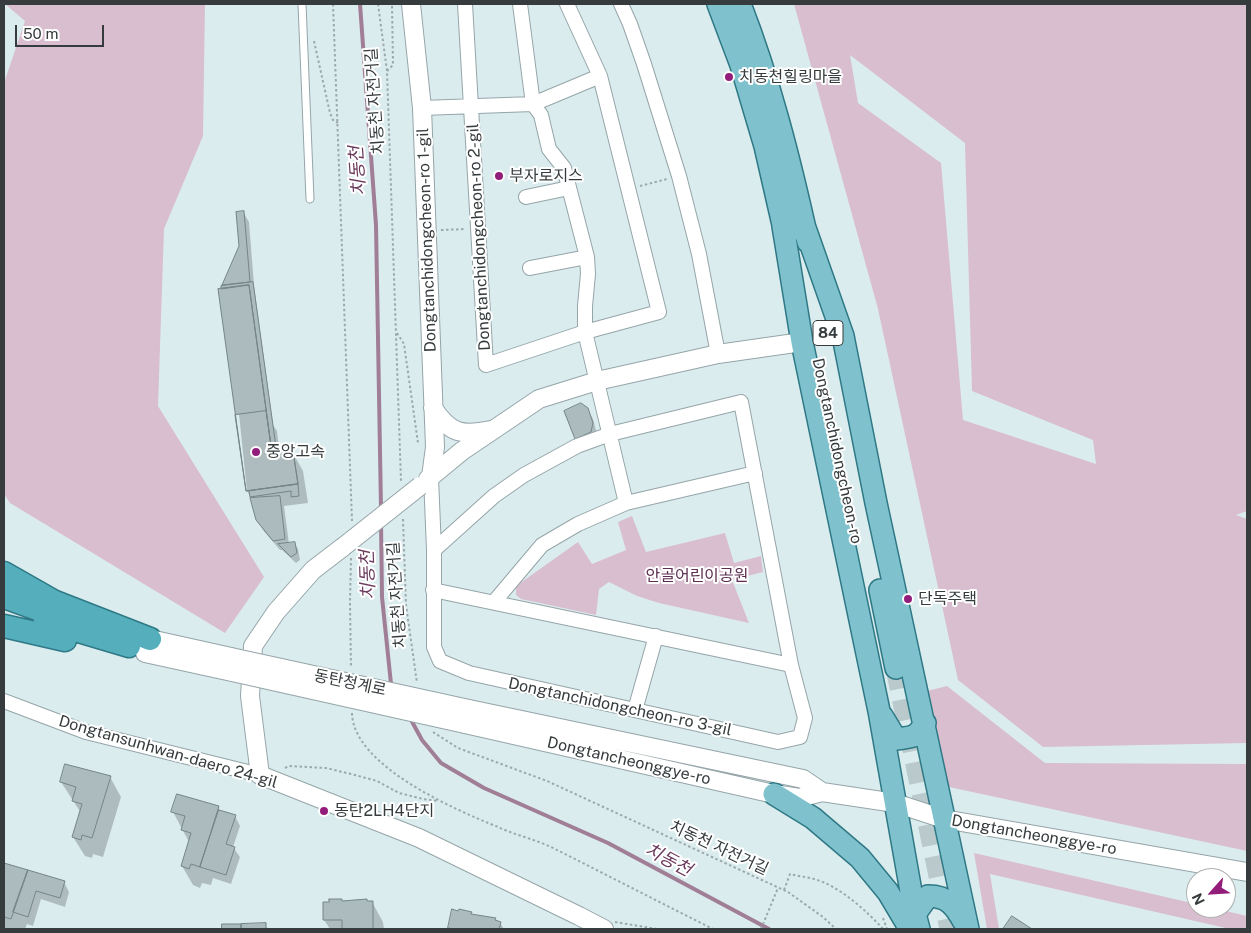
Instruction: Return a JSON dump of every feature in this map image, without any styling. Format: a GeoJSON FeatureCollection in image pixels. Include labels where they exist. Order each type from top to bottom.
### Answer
{"type":"FeatureCollection","features":[{"type":"Feature","properties":{"kind":"highway"},"geometry":{"type":"LineString","coordinates":[[4,573],[55,602],[147,646]]}},
{"type":"Feature","properties":{"kind":"highway"},"geometry":{"type":"LineString","coordinates":[[4,597],[50,614],[134,638],[147,646]]}},
{"type":"Feature","properties":{"kind":"highway"},"geometry":{"type":"LineString","coordinates":[[4,606],[46,621],[128,645],[147,646]]}},
{"type":"Feature","properties":{"kind":"highway"},"geometry":{"type":"LineString","coordinates":[[4,626],[127,654],[147,646]]}},
{"type":"Feature","properties":{"kind":"main road","name":"Dongtanchidongcheon-ro"},"geometry":{"type":"LineString","coordinates":[[718,4],[741,65],[765,146],[783,226],[811,326],[827,406],[890,669],[839,384],[805,228],[784,138],[758,50],[740,4]]}},
{"type":"Feature","properties":{"kind":"main road"},"geometry":{"type":"LineString","coordinates":[[783,226],[802,342],[879,712],[915,924]]}},
{"type":"Feature","properties":{"kind":"main road"},"geometry":{"type":"LineString","coordinates":[[805,228],[843,336],[876,503],[968,929]]}},
{"type":"Feature","properties":{"kind":"main road"},"geometry":{"type":"LineString","coordinates":[[879,712],[896,738],[911,737],[919,733],[925,723]]}},
{"type":"Feature","properties":{"kind":"main road"},"geometry":{"type":"LineString","coordinates":[[774,794],[813,818],[860,858],[915,924]]}},
{"type":"Feature","properties":{"kind":"main road"},"geometry":{"type":"LineString","coordinates":[[915,924],[928,896],[939,896],[946,899],[958,911],[968,929]]}},
{"type":"Feature","properties":{"kind":"street","name":"Dongtanchidongcheon-ro 1-gil"},"geometry":{"type":"LineString","coordinates":[[411,4],[422,108],[434,408],[435,446],[426,481]]}},
{"type":"Feature","properties":{"kind":"street","name":"Dongtanchidongcheon-ro 2-gil"},"geometry":{"type":"LineString","coordinates":[[466,4],[486,365],[585,332],[659,312],[600,76],[566,4]]}},
{"type":"Feature","properties":{"kind":"street"},"geometry":{"type":"LineString","coordinates":[[520,4],[534,104],[541,115],[549,149],[564,168],[587,257],[585,332],[626,503]]}},
{"type":"Feature","properties":{"kind":"street"},"geometry":{"type":"LineString","coordinates":[[621,4],[644,64],[679,176],[698,254],[718,354]]}},
{"type":"Feature","properties":{"kind":"street"},"geometry":{"type":"LineString","coordinates":[[422,108],[534,104],[600,76]]}},
{"type":"Feature","properties":{"kind":"street"},"geometry":{"type":"LineString","coordinates":[[526,197],[569,188]]}},
{"type":"Feature","properties":{"kind":"street"},"geometry":{"type":"LineString","coordinates":[[530,268],[587,257]]}},
{"type":"Feature","properties":{"kind":"street"},"geometry":{"type":"LineString","coordinates":[[264,777],[250,696],[253,646],[276,612],[313,570],[347,551],[462,451],[539,399],[597,381],[718,354],[802,342]]}},
{"type":"Feature","properties":{"kind":"street","name":"Dongtanchidongcheon-ro 3-gil"},"geometry":{"type":"LineString","coordinates":[[426,481],[434,550],[434,647],[440,660],[469,673],[778,742],[800,737],[805,718],[791,665],[741,402],[610,434],[578,446],[524,475],[494,496],[434,550]]}},
{"type":"Feature","properties":{"kind":"street"},"geometry":{"type":"LineString","coordinates":[[434,408],[443,424],[460,432],[473,434],[494,429]]}},
{"type":"Feature","properties":{"kind":"street"},"geometry":{"type":"LineString","coordinates":[[494,602],[542,545],[578,524],[626,503],[754,472]]}},
{"type":"Feature","properties":{"kind":"street"},"geometry":{"type":"LineString","coordinates":[[433,590],[791,665]]}},
{"type":"Feature","properties":{"kind":"street"},"geometry":{"type":"LineString","coordinates":[[635,710],[656,636]]}},
{"type":"Feature","properties":{"kind":"street","name":"동탄청계로"},"geometry":{"type":"LineString","coordinates":[[147,646],[467,717]]}},
{"type":"Feature","properties":{"kind":"street","name":"Dongtansunhwan-daero 24-gil"},"geometry":{"type":"LineString","coordinates":[[4,701],[86,732],[264,777],[419,838],[600,927]]}},
{"type":"Feature","properties":{"kind":"street","name":"Dongtancheonggye-ro"},"geometry":{"type":"LineString","coordinates":[[467,717],[802,778],[822,792]]}},
{"type":"Feature","properties":{"kind":"street","name":"Dongtancheonggye-ro"},"geometry":{"type":"LineString","coordinates":[[467,717],[774,794],[799,798],[822,792],[894,803],[944,819],[1247,872]]}},
{"type":"Feature","properties":{"kind":"lane"},"geometry":{"type":"LineString","coordinates":[[302,4],[310,199]]}},
{"type":"Feature","properties":{"kind":"path"},"geometry":{"type":"LineString","coordinates":[[333,4],[352,527]]}},
{"type":"Feature","properties":{"kind":"path","name":"치동천 자전거길"},"geometry":{"type":"LineString","coordinates":[[378,4],[387,71],[402,488]]}},
{"type":"Feature","properties":{"kind":"path"},"geometry":{"type":"LineString","coordinates":[[387,71],[393,65],[392,4]]}},
{"type":"Feature","properties":{"kind":"path"},"geometry":{"type":"LineString","coordinates":[[303,22],[313,39],[330,113],[333,120],[338,123]]}},
{"type":"Feature","properties":{"kind":"path"},"geometry":{"type":"LineString","coordinates":[[628,190],[679,176]]}},
{"type":"Feature","properties":{"kind":"path"},"geometry":{"type":"LineString","coordinates":[[427,230],[478,229]]}},
{"type":"Feature","properties":{"kind":"path"},"geometry":{"type":"LineString","coordinates":[[396,333],[404,344],[418,443],[435,446]]}},
{"type":"Feature","properties":{"kind":"path","name":"치동천 자전거길"},"geometry":{"type":"LineString","coordinates":[[403,518],[406,605],[418,692]]}},
{"type":"Feature","properties":{"kind":"path"},"geometry":{"type":"LineString","coordinates":[[347,551],[351,671]]}},
{"type":"Feature","properties":{"kind":"path"},"geometry":{"type":"LineString","coordinates":[[352,711],[352,721],[362,741],[374,757],[393,772],[441,801],[499,828],[548,846],[713,929]]}},
{"type":"Feature","properties":{"kind":"path","name":"치동천 자전거길"},"geometry":{"type":"LineString","coordinates":[[433,732],[458,748],[547,781],[784,890],[823,917],[836,929]]}},
{"type":"Feature","properties":{"kind":"path"},"geometry":{"type":"LineString","coordinates":[[264,777],[289,766],[326,768],[377,781],[399,794],[441,801]]}},
{"type":"Feature","properties":{"kind":"path"},"geometry":{"type":"LineString","coordinates":[[784,890],[790,874],[816,879],[845,894],[883,929]]}},
{"type":"Feature","properties":{"kind":"path"},"geometry":{"type":"LineString","coordinates":[[761,929],[778,888]]}},
{"type":"Feature","properties":{"kind":"path"},"geometry":{"type":"LineString","coordinates":[[600,927],[608,921],[657,929]]}},
{"type":"Feature","properties":{"kind":"green space"},"geometry":{"type":"Polygon","coordinates":[[[5,4],[205,4],[203,136],[164,229],[158,406],[264,577],[225,633],[10,503],[4,494],[4,83],[25,21],[5,4]]]}},
{"type":"Feature","properties":{"kind":"green space"},"geometry":{"type":"Polygon","coordinates":[[[794,4],[1247,4],[1247,511],[1236,515],[1247,519],[1247,743],[1043,747],[958,680],[878,309],[794,4]],[[850,55],[858,103],[941,163],[963,420],[1096,464],[1093,440],[972,391],[965,143],[850,55]]]}},
{"type":"Feature","properties":{"kind":"green space","name":"안골어린이공원"},"geometry":{"type":"Polygon","coordinates":[[[632,516],[646,552],[725,533],[734,563],[761,556],[763,572],[732,580],[749,623],[659,603],[637,596],[609,582],[599,589],[596,615],[521,599],[516,595],[516,586],[578,542],[592,564],[626,550],[618,522],[632,516]]]}},
{"type":"Feature","properties":{"kind":"green space"},"geometry":{"type":"Polygon","coordinates":[[[947,686],[1045,763],[1247,764],[1247,851],[949,787],[923,692],[947,686]]]}},
{"type":"Feature","properties":{"kind":"green space"},"geometry":{"type":"Polygon","coordinates":[[[974,853],[1186,902],[1186,918],[1236,918],[1236,913],[1247,916],[1247,929],[1230,929],[990,874],[999,929],[987,929],[974,853]]]}},
{"type":"Feature","properties":{"kind":"building"},"geometry":{"type":"Polygon","coordinates":[[[244,211],[250,282],[222,285],[239,246],[236,212],[244,211]]]}},
{"type":"Feature","properties":{"kind":"building"},"geometry":{"type":"Polygon","coordinates":[[[253,282],[276,447],[292,445],[293,451],[272,453],[249,285],[221,289],[221,286],[253,282]]]}},
{"type":"Feature","properties":{"kind":"building"},"geometry":{"type":"Polygon","coordinates":[[[249,285],[272,453],[293,451],[298,484],[246,491],[218,289],[249,285]]]}},
{"type":"Feature","properties":{"kind":"building"},"geometry":{"type":"Polygon","coordinates":[[[581,403],[588,408],[593,423],[591,432],[575,439],[564,411],[581,403]]]}},
{"type":"Feature","properties":{"kind":"building","name":"중앙고속"},"geometry":{"type":"Polygon","coordinates":[[[266,411],[272,453],[293,451],[298,484],[246,491],[235,415],[266,411]]]}},
{"type":"Feature","properties":{"kind":"building"},"geometry":{"type":"Polygon","coordinates":[[[298,484],[299,496],[291,497],[291,491],[250,497],[249,491],[298,484]]]}},
{"type":"Feature","properties":{"kind":"building"},"geometry":{"type":"Polygon","coordinates":[[[280,496],[285,539],[273,541],[256,520],[250,498],[280,496]]]}},
{"type":"Feature","properties":{"kind":"building"},"geometry":{"type":"Polygon","coordinates":[[[295,542],[297,553],[291,557],[278,544],[295,542]]]}},
{"type":"Feature","properties":{"kind":"building"},"geometry":{"type":"Polygon","coordinates":[[[65,764],[111,776],[92,838],[82,835],[81,840],[72,837],[82,804],[72,801],[76,787],[60,782],[65,764]]]}},
{"type":"Feature","properties":{"kind":"building"},"geometry":{"type":"Polygon","coordinates":[[[177,794],[219,806],[200,867],[191,864],[189,869],[181,866],[191,833],[181,830],[185,816],[171,812],[177,794]]]}},
{"type":"Feature","properties":{"kind":"building"},"geometry":{"type":"Polygon","coordinates":[[[219,810],[236,815],[226,844],[235,847],[226,875],[200,867],[219,810]]]}},
{"type":"Feature","properties":{"kind":"building"},"geometry":{"type":"Polygon","coordinates":[[[4,863],[28,870],[11,919],[4,917],[4,863]]]}},
{"type":"Feature","properties":{"kind":"building"},"geometry":{"type":"Polygon","coordinates":[[[28,870],[65,881],[60,898],[36,891],[28,917],[13,912],[28,870]]]}},
{"type":"Feature","properties":{"kind":"building"},"geometry":{"type":"Polygon","coordinates":[[[329,899],[342,899],[342,901],[367,899],[367,901],[373,901],[373,929],[342,929],[342,920],[323,920],[323,902],[329,902],[329,899]]]}},
{"type":"Feature","properties":{"kind":"building"},"geometry":{"type":"Polygon","coordinates":[[[452,909],[496,918],[495,920],[501,922],[499,929],[448,928],[452,909]]]}},
{"type":"Feature","properties":{"kind":"building"},"geometry":{"type":"Polygon","coordinates":[[[1012,916],[1032,929],[1003,929],[1012,916]]]}},
{"type":"Feature","properties":{"kind":"building"},"geometry":{"type":"Polygon","coordinates":[[[266,923],[266,929],[241,929],[241,924],[266,923]]]}},
{"type":"Feature","properties":{"kind":"building"},"geometry":{"type":"Polygon","coordinates":[[[222,924],[241,924],[241,929],[222,929],[222,924]]]}},
{"type":"Feature","properties":{"kind":"waterway","name":"치동천"},"geometry":{"type":"LineString","coordinates":[[360,4],[376,225],[381,508]]}},
{"type":"Feature","properties":{"kind":"waterway","name":"치동천"},"geometry":{"type":"LineString","coordinates":[[381,523],[382,597],[391,684],[393,687]]}},
{"type":"Feature","properties":{"kind":"waterway","name":"치동천"},"geometry":{"type":"LineString","coordinates":[[410,718],[422,740],[441,763],[484,788],[608,843],[769,929]]}},
{"type":"Feature","properties":{"kind":"tunnel"},"geometry":{"type":"LineString","coordinates":[[896,668],[950,929]]}},
{"type":"Feature","properties":{"kind":"place","name":"치동천힐링마을"},"geometry":{"type":"Point","coordinates":[729,77]}},
{"type":"Feature","properties":{"kind":"place","name":"부자로지스"},"geometry":{"type":"Point","coordinates":[499,176]}},
{"type":"Feature","properties":{"kind":"place","name":"중앙고속"},"geometry":{"type":"Point","coordinates":[256,452]}},
{"type":"Feature","properties":{"kind":"place","name":"단독주택"},"geometry":{"type":"Point","coordinates":[908,599]}},
{"type":"Feature","properties":{"kind":"place","name":"동탄2LH4단지"},"geometry":{"type":"Point","coordinates":[324,811]}}]}
